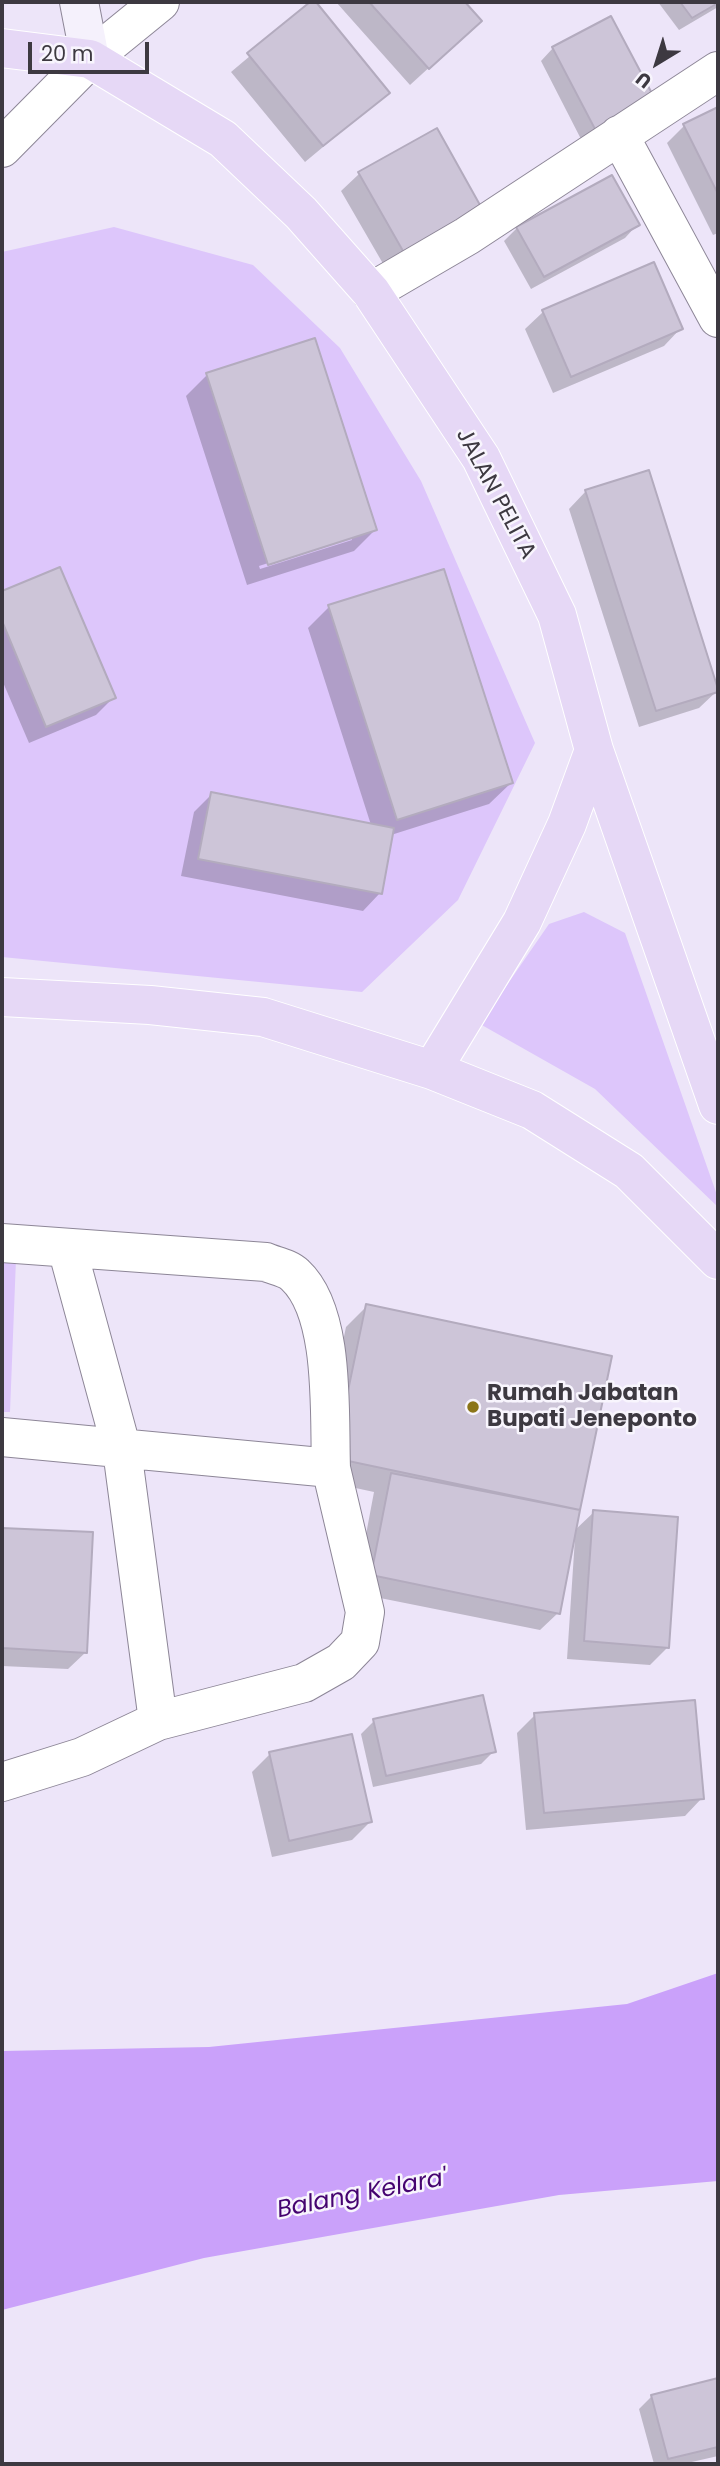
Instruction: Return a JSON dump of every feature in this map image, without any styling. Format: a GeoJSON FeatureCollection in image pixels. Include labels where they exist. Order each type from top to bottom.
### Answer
{"type":"FeatureCollection","features":[{"type":"Feature","properties":{"kind":"highway","name":"JALAN PELITA"},"geometry":{"type":"LineString","coordinates":[[2,48],[90,59],[223,139],[301,213],[371,292],[481,458],[557,615],[594,750],[718,1105]]}},
{"type":"Feature","properties":{"kind":"highway"},"geometry":{"type":"LineString","coordinates":[[432,1070],[522,922],[542,882],[594,750]]}},
{"type":"Feature","properties":{"kind":"highway"},"geometry":{"type":"LineString","coordinates":[[2,997],[150,1005],[263,1017],[432,1070],[532,1110],[629,1171],[718,1260]]}},
{"type":"Feature","properties":{"kind":"main road"},"geometry":{"type":"LineString","coordinates":[[79,2],[90,59]]}},
{"type":"Feature","properties":{"kind":"street"},"geometry":{"type":"LineString","coordinates":[[2,148],[90,59],[160,2]]}},
{"type":"Feature","properties":{"kind":"street"},"geometry":{"type":"LineString","coordinates":[[371,292],[467,236],[718,71]]}},
{"type":"Feature","properties":{"kind":"street"},"geometry":{"type":"LineString","coordinates":[[620,135],[718,318]]}},
{"type":"Feature","properties":{"kind":"street"},"geometry":{"type":"LineString","coordinates":[[2,1243],[265,1262],[293,1272],[309,1290],[324,1326],[331,1468],[365,1612],[360,1642],[341,1662],[304,1683],[158,1721],[82,1757],[2,1783]]}},
{"type":"Feature","properties":{"kind":"street"},"geometry":{"type":"LineString","coordinates":[[67,1248],[122,1450],[158,1721]]}},
{"type":"Feature","properties":{"kind":"street"},"geometry":{"type":"LineString","coordinates":[[2,1437],[331,1468]]}},
{"type":"Feature","properties":{"kind":"shaded area"},"geometry":{"type":"Polygon","coordinates":[[[114,227],[253,265],[340,348],[421,481],[535,743],[458,900],[362,992],[2,957],[2,252],[114,227]]]}},
{"type":"Feature","properties":{"kind":"shaded area"},"geometry":{"type":"Polygon","coordinates":[[[584,912],[625,933],[718,1198],[718,1207],[595,1089],[480,1024],[549,924],[584,912]]]}},
{"type":"Feature","properties":{"kind":"shaded area"},"geometry":{"type":"Polygon","coordinates":[[[2,1258],[16,1259],[10,1412],[2,1412],[2,1258]]]}},
{"type":"Feature","properties":{"kind":"water","name":"Balang Kelara'"},"geometry":{"type":"Polygon","coordinates":[[[718,1973],[718,2181],[559,2195],[204,2258],[2,2310],[2,2051],[209,2047],[627,2004],[718,1973]]]}},
{"type":"Feature","properties":{"kind":"building"},"geometry":{"type":"Polygon","coordinates":[[[310,2],[316,2],[390,93],[323,146],[247,53],[310,2]]]}},
{"type":"Feature","properties":{"kind":"building"},"geometry":{"type":"Polygon","coordinates":[[[369,2],[465,2],[482,21],[429,69],[369,2]]]}},
{"type":"Feature","properties":{"kind":"building"},"geometry":{"type":"Polygon","coordinates":[[[680,2],[718,2],[718,3],[692,18],[680,2]]]}},
{"type":"Feature","properties":{"kind":"building"},"geometry":{"type":"Polygon","coordinates":[[[611,16],[656,101],[596,131],[552,47],[611,16]]]}},
{"type":"Feature","properties":{"kind":"building"},"geometry":{"type":"Polygon","coordinates":[[[718,107],[718,194],[683,124],[718,107]]]}},
{"type":"Feature","properties":{"kind":"building"},"geometry":{"type":"Polygon","coordinates":[[[437,128],[485,214],[407,258],[358,172],[437,128]]]}},
{"type":"Feature","properties":{"kind":"building"},"geometry":{"type":"Polygon","coordinates":[[[612,175],[640,225],[544,277],[516,227],[612,175]]]}},
{"type":"Feature","properties":{"kind":"building"},"geometry":{"type":"Polygon","coordinates":[[[654,262],[683,329],[571,377],[542,310],[654,262]]]}},
{"type":"Feature","properties":{"kind":"building"},"geometry":{"type":"Polygon","coordinates":[[[315,338],[377,530],[268,565],[206,373],[315,338]]]}},
{"type":"Feature","properties":{"kind":"building"},"geometry":{"type":"Polygon","coordinates":[[[649,470],[718,689],[718,692],[656,711],[585,490],[649,470]]]}},
{"type":"Feature","properties":{"kind":"building"},"geometry":{"type":"Polygon","coordinates":[[[60,567],[116,698],[46,727],[2,621],[2,591],[60,567]]]}},
{"type":"Feature","properties":{"kind":"building"},"geometry":{"type":"Polygon","coordinates":[[[444,569],[513,783],[397,820],[328,605],[444,569]]]}},
{"type":"Feature","properties":{"kind":"building"},"geometry":{"type":"Polygon","coordinates":[[[211,792],[394,828],[382,894],[198,859],[211,792]]]}},
{"type":"Feature","properties":{"kind":"building","name":"Rumah Jabatan Bupati Jeneponto"},"geometry":{"type":"Polygon","coordinates":[[[366,1304],[612,1356],[580,1510],[334,1458],[366,1304]]]}},
{"type":"Feature","properties":{"kind":"building"},"geometry":{"type":"Polygon","coordinates":[[[391,1473],[580,1510],[560,1614],[371,1575],[391,1473]]]}},
{"type":"Feature","properties":{"kind":"building"},"geometry":{"type":"Polygon","coordinates":[[[593,1510],[678,1517],[669,1648],[584,1641],[593,1510]]]}},
{"type":"Feature","properties":{"kind":"building"},"geometry":{"type":"Polygon","coordinates":[[[2,1528],[93,1532],[87,1653],[2,1648],[2,1528]]]}},
{"type":"Feature","properties":{"kind":"building"},"geometry":{"type":"Polygon","coordinates":[[[483,1695],[496,1752],[386,1776],[373,1719],[483,1695]]]}},
{"type":"Feature","properties":{"kind":"building"},"geometry":{"type":"Polygon","coordinates":[[[695,1700],[704,1799],[544,1813],[534,1713],[695,1700]]]}},
{"type":"Feature","properties":{"kind":"building"},"geometry":{"type":"Polygon","coordinates":[[[352,1734],[372,1822],[289,1841],[269,1752],[352,1734]]]}},
{"type":"Feature","properties":{"kind":"building"},"geometry":{"type":"Polygon","coordinates":[[[718,2378],[718,2447],[668,2459],[651,2395],[718,2378]]]}},
{"type":"Feature","properties":{"kind":"place","name":"Rumah Jabatan Bupati Jeneponto"},"geometry":{"type":"Point","coordinates":[473,1407]}}]}
